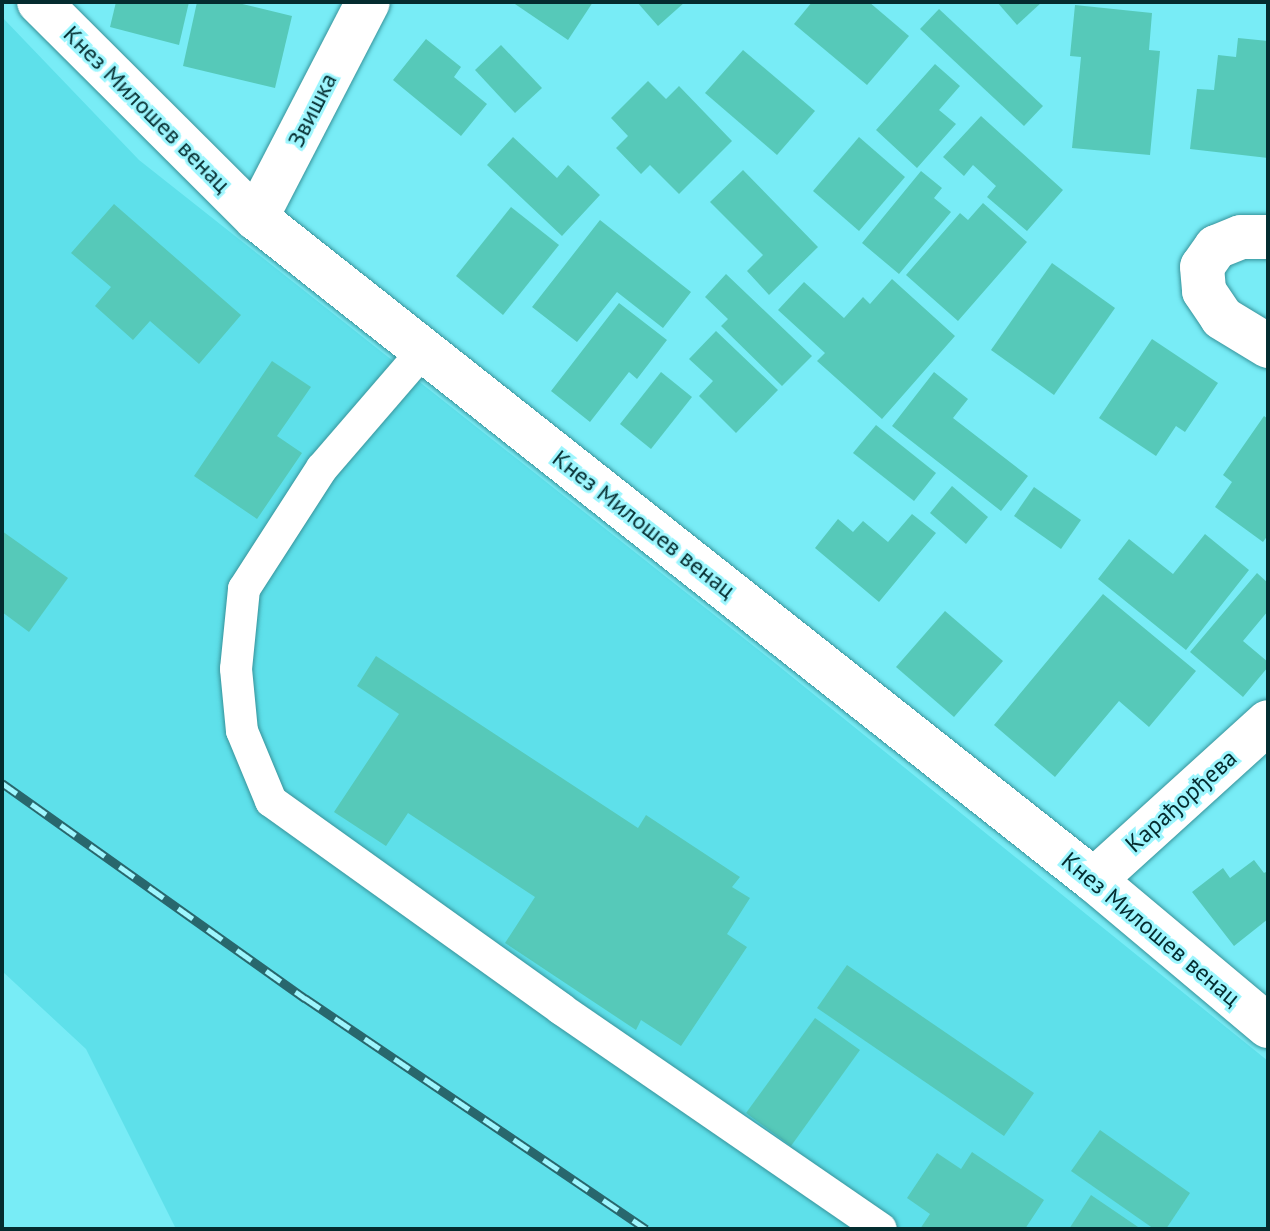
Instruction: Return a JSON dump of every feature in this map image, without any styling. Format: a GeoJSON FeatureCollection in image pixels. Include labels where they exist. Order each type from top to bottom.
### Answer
{"type":"FeatureCollection","features":[{"type":"Feature","properties":{"kind":"street","name":"Кнез Милошев венац"},"geometry":{"type":"LineString","coordinates":[[39,2],[256,218],[1094,880],[1268,1026]]}},
{"type":"Feature","properties":{"kind":"street","name":"Звишка"},"geometry":{"type":"LineString","coordinates":[[256,218],[368,2]]}},
{"type":"Feature","properties":{"kind":"street"},"geometry":{"type":"LineString","coordinates":[[1268,237],[1241,237],[1216,247],[1202,267],[1204,291],[1222,318],[1268,346]]}},
{"type":"Feature","properties":{"kind":"street","name":"Карађорђева"},"geometry":{"type":"LineString","coordinates":[[1094,880],[1268,722]]}},
{"type":"Feature","properties":{"kind":"lane"},"geometry":{"type":"LineString","coordinates":[[424,350],[322,468],[244,589],[236,669],[242,731],[271,801],[561,1009],[881,1229]]}},
{"type":"Feature","properties":{"kind":"shaded area"},"geometry":{"type":"Polygon","coordinates":[[[2,17],[139,160],[770,659],[1268,1061],[1268,1229],[176,1229],[86,1049],[2,971],[2,17]]]}},
{"type":"Feature","properties":{"kind":"building"},"geometry":{"type":"Polygon","coordinates":[[[116,2],[189,2],[179,45],[110,27],[116,2]]]}},
{"type":"Feature","properties":{"kind":"building"},"geometry":{"type":"Polygon","coordinates":[[[197,2],[234,2],[292,16],[275,88],[183,66],[197,2]]]}},
{"type":"Feature","properties":{"kind":"building"},"geometry":{"type":"Polygon","coordinates":[[[512,2],[593,2],[568,40],[512,2]]]}},
{"type":"Feature","properties":{"kind":"building"},"geometry":{"type":"Polygon","coordinates":[[[637,2],[685,2],[658,26],[637,2]]]}},
{"type":"Feature","properties":{"kind":"building"},"geometry":{"type":"Polygon","coordinates":[[[812,2],[869,2],[909,36],[867,85],[794,24],[812,2]]]}},
{"type":"Feature","properties":{"kind":"building"},"geometry":{"type":"Polygon","coordinates":[[[997,2],[1042,2],[1017,25],[997,2]]]}},
{"type":"Feature","properties":{"kind":"building"},"geometry":{"type":"Polygon","coordinates":[[[1075,5],[1152,13],[1149,50],[1160,51],[1150,155],[1072,148],[1081,57],[1070,56],[1075,5]]]}},
{"type":"Feature","properties":{"kind":"building"},"geometry":{"type":"Polygon","coordinates":[[[939,9],[1043,106],[1024,126],[920,29],[939,9]]]}},
{"type":"Feature","properties":{"kind":"building"},"geometry":{"type":"Polygon","coordinates":[[[1238,38],[1268,41],[1268,158],[1190,149],[1197,89],[1214,90],[1218,55],[1236,57],[1238,38]]]}},
{"type":"Feature","properties":{"kind":"building"},"geometry":{"type":"Polygon","coordinates":[[[426,39],[461,67],[454,77],[487,104],[461,136],[393,80],[426,39]]]}},
{"type":"Feature","properties":{"kind":"building"},"geometry":{"type":"Polygon","coordinates":[[[501,45],[542,88],[515,113],[475,70],[501,45]]]}},
{"type":"Feature","properties":{"kind":"building"},"geometry":{"type":"Polygon","coordinates":[[[743,50],[815,111],[777,155],[705,93],[743,50]]]}},
{"type":"Feature","properties":{"kind":"building"},"geometry":{"type":"Polygon","coordinates":[[[935,64],[960,86],[939,110],[956,124],[917,168],[876,130],[935,64]]]}},
{"type":"Feature","properties":{"kind":"building"},"geometry":{"type":"Polygon","coordinates":[[[648,81],[666,99],[679,86],[732,141],[679,194],[650,165],[641,174],[616,148],[628,136],[611,118],[648,81]]]}},
{"type":"Feature","properties":{"kind":"building"},"geometry":{"type":"Polygon","coordinates":[[[981,116],[1063,190],[1027,231],[987,197],[996,186],[973,165],[964,176],[943,157],[981,116]]]}},
{"type":"Feature","properties":{"kind":"building"},"geometry":{"type":"Polygon","coordinates":[[[513,137],[557,178],[568,165],[600,195],[562,236],[487,165],[513,137]]]}},
{"type":"Feature","properties":{"kind":"building"},"geometry":{"type":"Polygon","coordinates":[[[859,137],[905,177],[859,231],[813,191],[859,137]]]}},
{"type":"Feature","properties":{"kind":"building"},"geometry":{"type":"Polygon","coordinates":[[[743,170],[818,247],[769,295],[747,271],[763,255],[710,202],[743,170]]]}},
{"type":"Feature","properties":{"kind":"building"},"geometry":{"type":"Polygon","coordinates":[[[921,171],[942,188],[934,198],[951,212],[899,274],[862,243],[921,171]]]}},
{"type":"Feature","properties":{"kind":"building"},"geometry":{"type":"Polygon","coordinates":[[[983,203],[1027,242],[958,321],[906,275],[960,213],[968,220],[983,203]]]}},
{"type":"Feature","properties":{"kind":"building"},"geometry":{"type":"Polygon","coordinates":[[[114,204],[241,315],[199,364],[150,321],[133,340],[95,306],[111,287],[71,253],[114,204]]]}},
{"type":"Feature","properties":{"kind":"building"},"geometry":{"type":"Polygon","coordinates":[[[511,207],[559,245],[503,315],[456,276],[511,207]]]}},
{"type":"Feature","properties":{"kind":"building"},"geometry":{"type":"Polygon","coordinates":[[[600,220],[691,292],[663,328],[617,292],[577,342],[532,307],[600,220]]]}},
{"type":"Feature","properties":{"kind":"building"},"geometry":{"type":"Polygon","coordinates":[[[1052,263],[1115,308],[1054,395],[991,350],[1052,263]]]}},
{"type":"Feature","properties":{"kind":"building"},"geometry":{"type":"Polygon","coordinates":[[[726,274],[812,356],[782,386],[721,326],[728,319],[705,297],[726,274]]]}},
{"type":"Feature","properties":{"kind":"building"},"geometry":{"type":"Polygon","coordinates":[[[892,279],[955,336],[882,419],[817,361],[825,353],[778,310],[804,282],[844,318],[863,297],[870,304],[892,279]]]}},
{"type":"Feature","properties":{"kind":"building"},"geometry":{"type":"Polygon","coordinates":[[[619,303],[667,340],[637,379],[629,372],[590,422],[551,391],[619,303]]]}},
{"type":"Feature","properties":{"kind":"building"},"geometry":{"type":"Polygon","coordinates":[[[716,331],[778,390],[736,433],[699,396],[713,381],[689,359],[716,331]]]}},
{"type":"Feature","properties":{"kind":"building"},"geometry":{"type":"Polygon","coordinates":[[[1152,339],[1218,383],[1185,432],[1176,426],[1156,456],[1099,418],[1152,339]]]}},
{"type":"Feature","properties":{"kind":"building"},"geometry":{"type":"Polygon","coordinates":[[[272,361],[311,387],[277,436],[302,453],[257,519],[194,476],[272,361]]]}},
{"type":"Feature","properties":{"kind":"building"},"geometry":{"type":"Polygon","coordinates":[[[661,372],[692,397],[651,449],[620,424],[661,372]]]}},
{"type":"Feature","properties":{"kind":"building"},"geometry":{"type":"Polygon","coordinates":[[[934,372],[968,399],[953,418],[1028,476],[1001,511],[892,426],[934,372]]]}},
{"type":"Feature","properties":{"kind":"building"},"geometry":{"type":"Polygon","coordinates":[[[1264,416],[1268,419],[1268,535],[1263,542],[1215,507],[1232,482],[1223,475],[1264,416]]]}},
{"type":"Feature","properties":{"kind":"building"},"geometry":{"type":"Polygon","coordinates":[[[876,425],[936,473],[914,501],[853,453],[876,425]]]}},
{"type":"Feature","properties":{"kind":"building"},"geometry":{"type":"Polygon","coordinates":[[[952,486],[988,517],[966,544],[930,513],[952,486]]]}},
{"type":"Feature","properties":{"kind":"building"},"geometry":{"type":"Polygon","coordinates":[[[1034,487],[1081,520],[1061,549],[1014,516],[1034,487]]]}},
{"type":"Feature","properties":{"kind":"building"},"geometry":{"type":"Polygon","coordinates":[[[912,514],[936,533],[879,602],[815,548],[838,519],[853,532],[863,521],[888,542],[912,514]]]}},
{"type":"Feature","properties":{"kind":"building"},"geometry":{"type":"Polygon","coordinates":[[[2,531],[68,578],[29,632],[2,612],[2,531]]]}},
{"type":"Feature","properties":{"kind":"building"},"geometry":{"type":"Polygon","coordinates":[[[1205,534],[1249,570],[1186,650],[1098,579],[1129,539],[1173,574],[1205,534]]]}},
{"type":"Feature","properties":{"kind":"building"},"geometry":{"type":"Polygon","coordinates":[[[1257,573],[1268,583],[1268,611],[1243,641],[1268,662],[1268,667],[1243,697],[1190,652],[1257,573]]]}},
{"type":"Feature","properties":{"kind":"building"},"geometry":{"type":"Polygon","coordinates":[[[1103,594],[1196,671],[1149,727],[1119,701],[1055,777],[994,725],[1103,594]]]}},
{"type":"Feature","properties":{"kind":"building"},"geometry":{"type":"Polygon","coordinates":[[[945,611],[1003,661],[954,717],[896,667],[945,611]]]}},
{"type":"Feature","properties":{"kind":"building"},"geometry":{"type":"Polygon","coordinates":[[[376,656],[638,828],[646,815],[740,877],[732,887],[750,898],[727,934],[747,947],[681,1046],[641,1020],[636,1030],[505,943],[535,897],[408,813],[386,846],[334,812],[399,714],[357,686],[376,656]]]}},
{"type":"Feature","properties":{"kind":"building"},"geometry":{"type":"Polygon","coordinates":[[[1254,860],[1264,873],[1268,871],[1268,919],[1234,946],[1192,892],[1223,868],[1230,878],[1254,860]]]}},
{"type":"Feature","properties":{"kind":"building"},"geometry":{"type":"Polygon","coordinates":[[[847,965],[1034,1093],[1004,1136],[817,1008],[847,965]]]}},
{"type":"Feature","properties":{"kind":"building"},"geometry":{"type":"Polygon","coordinates":[[[815,1018],[860,1050],[791,1146],[746,1113],[815,1018]]]}},
{"type":"Feature","properties":{"kind":"building"},"geometry":{"type":"Polygon","coordinates":[[[1100,1130],[1190,1193],[1166,1229],[1154,1229],[1071,1171],[1100,1130]]]}},
{"type":"Feature","properties":{"kind":"building"},"geometry":{"type":"Polygon","coordinates":[[[972,1152],[1044,1200],[1025,1229],[920,1229],[930,1214],[907,1198],[937,1153],[961,1169],[972,1152]]]}},
{"type":"Feature","properties":{"kind":"building"},"geometry":{"type":"Polygon","coordinates":[[[1091,1195],[1141,1229],[1069,1229],[1091,1195]]]}},
{"type":"Feature","properties":{"kind":"railway"},"geometry":{"type":"LineString","coordinates":[[2,783],[305,998],[646,1229]]}}]}
